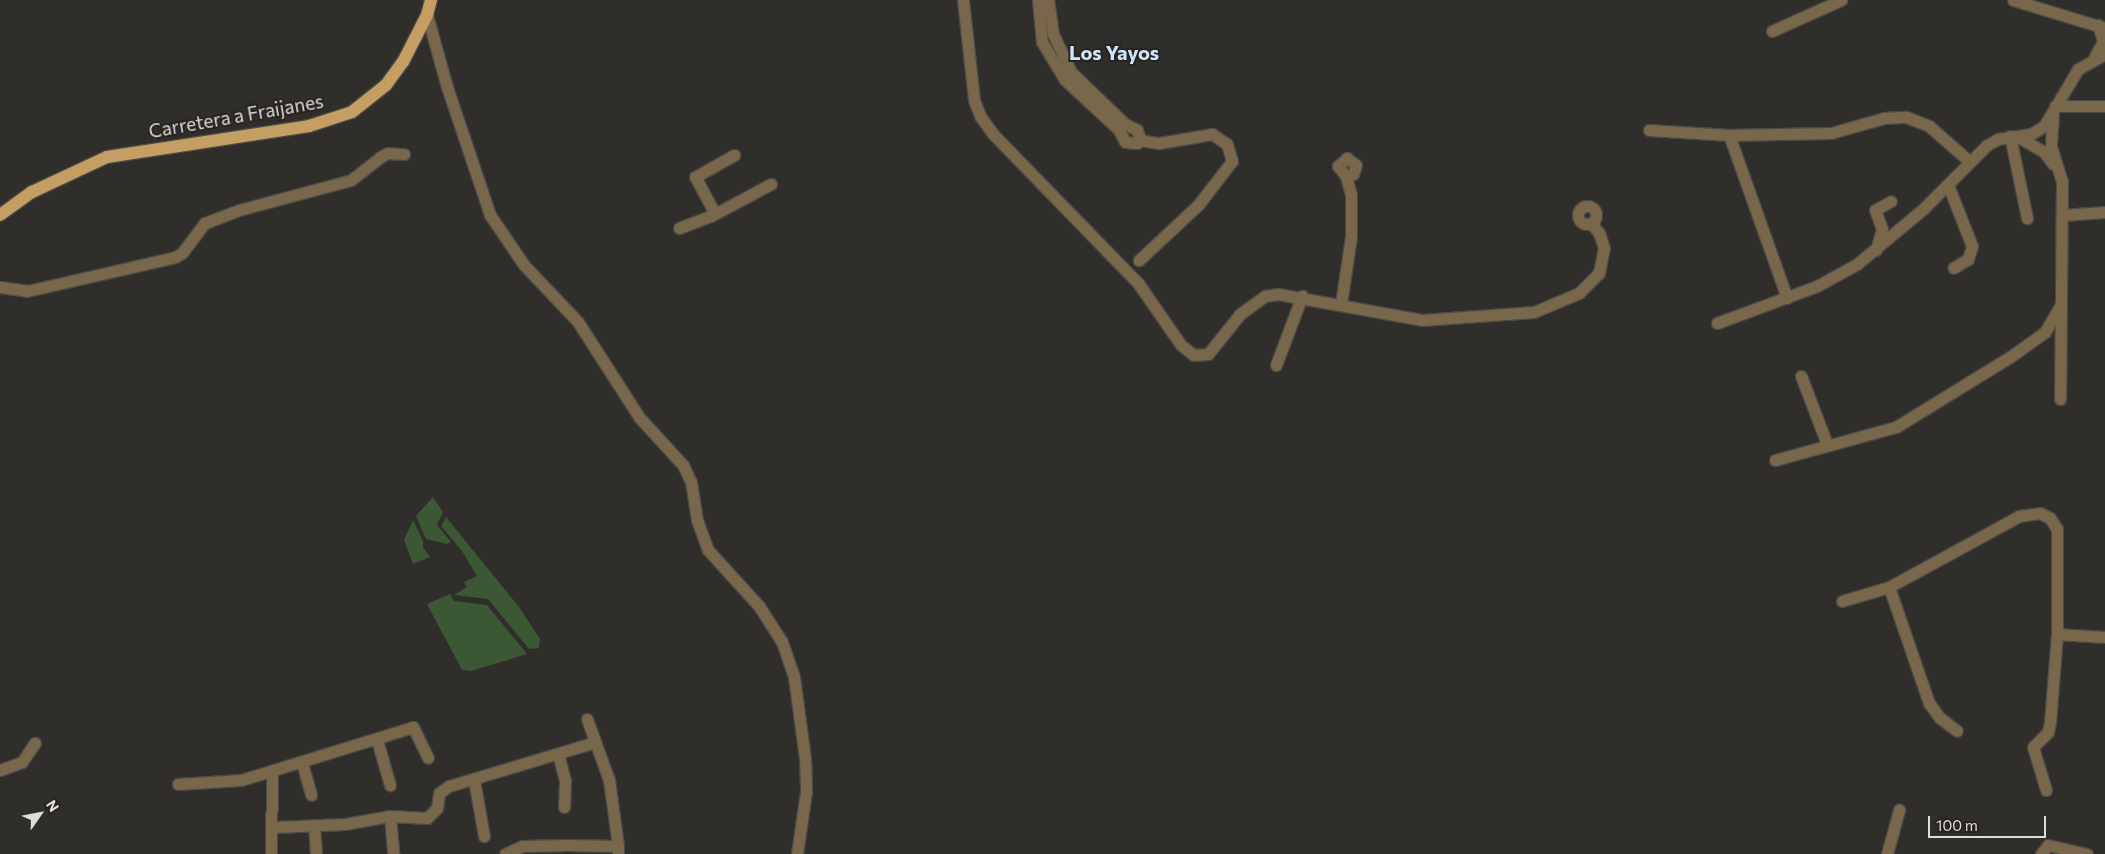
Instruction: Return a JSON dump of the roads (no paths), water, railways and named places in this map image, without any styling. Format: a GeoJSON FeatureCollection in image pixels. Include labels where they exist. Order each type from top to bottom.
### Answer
{"type":"FeatureCollection","features":[{"type":"Feature","properties":{"kind":"main road","name":"Carretera a Fraijanes"},"geometry":{"type":"LineString","coordinates":[[0,215],[32,192],[107,158],[309,126],[352,112],[395,73],[427,15],[431,0]]}},
{"type":"Feature","properties":{"kind":"street"},"geometry":{"type":"LineString","coordinates":[[963,0],[974,100],[980,116],[993,134],[1138,283],[1182,345],[1194,354],[1208,354],[1240,314],[1256,301],[1278,294],[1302,296],[1422,320],[1534,312],[1579,293],[1599,273],[1604,248],[1591,223]]}},
{"type":"Feature","properties":{"kind":"street"},"geometry":{"type":"LineString","coordinates":[[1038,0],[1042,42],[1065,80],[1119,130],[1125,142],[1133,144],[1139,140],[1159,143],[1212,134],[1227,144],[1232,160],[1198,205],[1139,260]]}},
{"type":"Feature","properties":{"kind":"street"},"geometry":{"type":"LineString","coordinates":[[1048,0],[1053,34],[1071,72],[1125,124],[1137,130],[1139,140]]}},
{"type":"Feature","properties":{"kind":"street"},"geometry":{"type":"LineString","coordinates":[[1772,31],[1840,0]]}},
{"type":"Feature","properties":{"kind":"street"},"geometry":{"type":"LineString","coordinates":[[2013,0],[2102,27],[2103,41],[2094,58]]}},
{"type":"Feature","properties":{"kind":"street"},"geometry":{"type":"LineString","coordinates":[[427,15],[446,87],[490,215],[524,265],[578,322],[639,417],[683,465],[691,482],[697,520],[708,550],[759,606],[782,642],[794,677],[805,758],[806,792],[798,854]]}},
{"type":"Feature","properties":{"kind":"street"},"geometry":{"type":"LineString","coordinates":[[1716,323],[1787,298],[1841,273],[1876,250],[1948,185],[1969,161],[1987,145],[2044,126],[2078,69],[2094,58],[2105,54]]}},
{"type":"Feature","properties":{"kind":"street"},"geometry":{"type":"LineString","coordinates":[[2055,106],[2104,106]]}},
{"type":"Feature","properties":{"kind":"street"},"geometry":{"type":"LineString","coordinates":[[2055,106],[2051,146],[2056,168],[2062,181],[2060,399]]}},
{"type":"Feature","properties":{"kind":"street"},"geometry":{"type":"LineString","coordinates":[[1649,130],[1729,135],[1831,133],[1884,118],[1906,117],[1930,126],[1969,161]]}},
{"type":"Feature","properties":{"kind":"street"},"geometry":{"type":"LineString","coordinates":[[1729,135],[1787,298]]}},
{"type":"Feature","properties":{"kind":"street"},"geometry":{"type":"LineString","coordinates":[[2015,137],[2044,152],[2056,168]]}},
{"type":"Feature","properties":{"kind":"street"},"geometry":{"type":"LineString","coordinates":[[2015,137],[2027,218]]}},
{"type":"Feature","properties":{"kind":"street"},"geometry":{"type":"LineString","coordinates":[[0,287],[27,291],[174,257],[182,253],[205,223],[239,210],[351,180],[380,157],[388,154],[404,154]]}},
{"type":"Feature","properties":{"kind":"street"},"geometry":{"type":"LineString","coordinates":[[712,216],[714,212],[695,177],[734,155]]}},
{"type":"Feature","properties":{"kind":"street"},"geometry":{"type":"LineString","coordinates":[[1342,304],[1351,236],[1351,195],[1346,176]]}},
{"type":"Feature","properties":{"kind":"street"},"geometry":{"type":"LineString","coordinates":[[679,228],[712,216],[771,184]]}},
{"type":"Feature","properties":{"kind":"street"},"geometry":{"type":"LineString","coordinates":[[1948,185],[1972,246],[1968,259],[1952,268]]}},
{"type":"Feature","properties":{"kind":"street"},"geometry":{"type":"LineString","coordinates":[[1876,250],[1882,229],[1874,212],[1891,201]]}},
{"type":"Feature","properties":{"kind":"street"},"geometry":{"type":"LineString","coordinates":[[2062,215],[2105,212]]}},
{"type":"Feature","properties":{"kind":"street"},"geometry":{"type":"LineString","coordinates":[[1276,365],[1302,296]]}},
{"type":"Feature","properties":{"kind":"street"},"geometry":{"type":"LineString","coordinates":[[1775,460],[1827,444],[1888,431],[1950,395],[2045,332],[2061,304]]}},
{"type":"Feature","properties":{"kind":"street"},"geometry":{"type":"LineString","coordinates":[[1801,376],[1827,444]]}},
{"type":"Feature","properties":{"kind":"street"},"geometry":{"type":"LineString","coordinates":[[1842,601],[1889,587],[2020,516],[2040,513],[2050,518],[2056,526],[2057,634],[2048,732],[2033,747],[2046,790]]}},
{"type":"Feature","properties":{"kind":"street"},"geometry":{"type":"LineString","coordinates":[[1889,587],[1930,703],[1940,718],[1957,731]]}},
{"type":"Feature","properties":{"kind":"street"},"geometry":{"type":"LineString","coordinates":[[2057,634],[2105,636]]}},
{"type":"Feature","properties":{"kind":"street"},"geometry":{"type":"LineString","coordinates":[[505,854],[522,846],[566,850],[618,850],[609,780],[587,719]]}},
{"type":"Feature","properties":{"kind":"street"},"geometry":{"type":"LineString","coordinates":[[178,784],[241,780],[377,740],[413,727],[428,758]]}},
{"type":"Feature","properties":{"kind":"street"},"geometry":{"type":"LineString","coordinates":[[377,740],[390,784]]}},
{"type":"Feature","properties":{"kind":"street"},"geometry":{"type":"LineString","coordinates":[[274,827],[345,824],[390,816],[427,818],[437,808],[437,798],[443,789],[596,742]]}},
{"type":"Feature","properties":{"kind":"street"},"geometry":{"type":"LineString","coordinates":[[0,770],[22,762],[35,743]]}},
{"type":"Feature","properties":{"kind":"street"},"geometry":{"type":"LineString","coordinates":[[558,754],[565,781],[564,807]]}},
{"type":"Feature","properties":{"kind":"street"},"geometry":{"type":"LineString","coordinates":[[302,763],[311,795]]}},
{"type":"Feature","properties":{"kind":"street"},"geometry":{"type":"LineString","coordinates":[[271,854],[274,827],[272,772]]}},
{"type":"Feature","properties":{"kind":"street"},"geometry":{"type":"LineString","coordinates":[[474,780],[484,836]]}},
{"type":"Feature","properties":{"kind":"street"},"geometry":{"type":"LineString","coordinates":[[1887,854],[1898,810]]}},
{"type":"Feature","properties":{"kind":"street"},"geometry":{"type":"LineString","coordinates":[[390,816],[393,854]]}},
{"type":"Feature","properties":{"kind":"street"},"geometry":{"type":"LineString","coordinates":[[314,825],[316,854]]}},
{"type":"Feature","properties":{"kind":"street"},"geometry":{"type":"LineString","coordinates":[[2040,854],[2048,845],[2086,854]]}},
{"type":"Feature","properties":{"kind":"district","name":"Los Yayos"},"geometry":{"type":"Point","coordinates":[1114,52]}}]}
